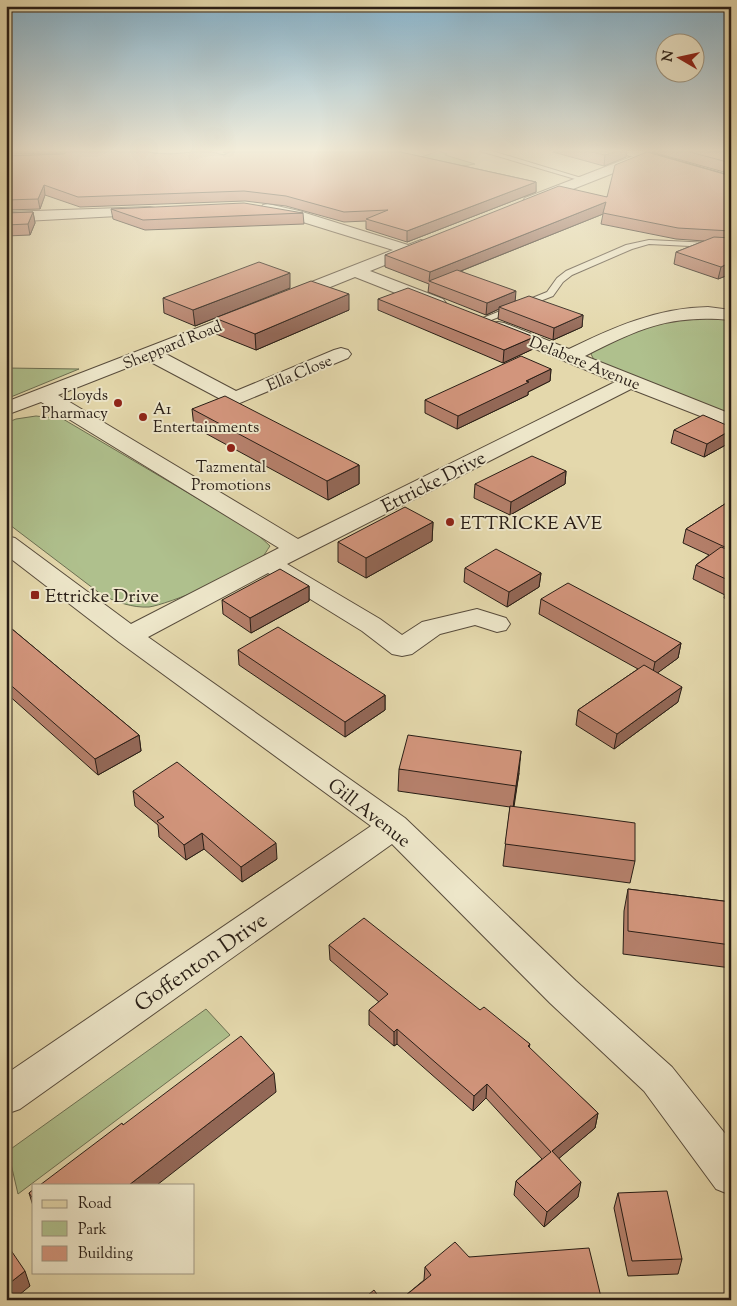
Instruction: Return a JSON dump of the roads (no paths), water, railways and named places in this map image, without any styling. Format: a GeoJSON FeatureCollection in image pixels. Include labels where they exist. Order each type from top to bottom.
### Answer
{"type":"FeatureCollection","features":[{"type":"Feature","properties":{"kind":"street"},"geometry":{"type":"LineString","coordinates":[[6,217],[140,212]]}},
{"type":"Feature","properties":{"kind":"street"},"geometry":{"type":"LineString","coordinates":[[285,212],[408,250]]}},
{"type":"Feature","properties":{"kind":"street","name":"Sheppard Road"},"geometry":{"type":"LineString","coordinates":[[6,409],[435,239]]}},
{"type":"Feature","properties":{"kind":"street","name":"Delabere Avenue"},"geometry":{"type":"LineString","coordinates":[[354,271],[483,320],[731,422]]}},
{"type":"Feature","properties":{"kind":"street"},"geometry":{"type":"LineString","coordinates":[[570,356],[649,319],[671,315],[731,315]]}},
{"type":"Feature","properties":{"kind":"street","name":"Ella Close"},"geometry":{"type":"LineString","coordinates":[[149,353],[235,399],[341,354]]}},
{"type":"Feature","properties":{"kind":"street","name":"Ettricke Drive"},"geometry":{"type":"LineString","coordinates":[[129,636],[269,563],[631,381]]}},
{"type":"Feature","properties":{"kind":"street"},"geometry":{"type":"LineString","coordinates":[[43,395],[297,549]]}},
{"type":"Feature","properties":{"kind":"street","name":"Gill Avenue"},"geometry":{"type":"LineString","coordinates":[[6,543],[129,636],[394,826],[563,992],[658,1079],[731,1175]]}},
{"type":"Feature","properties":{"kind":"street"},"geometry":{"type":"LineString","coordinates":[[269,563],[371,625],[402,648],[431,628],[477,617],[498,624]]}},
{"type":"Feature","properties":{"kind":"street","name":"Goffenton Drive"},"geometry":{"type":"LineString","coordinates":[[6,1096],[394,826]]}},
{"type":"Feature","properties":{"kind":"lane"},"geometry":{"type":"LineString","coordinates":[[483,320],[550,294],[560,280],[569,273],[629,247],[649,242],[731,246]]}},
{"type":"Feature","properties":{"kind":"place","name":"Lloyds Pharmacy"},"geometry":{"type":"Point","coordinates":[118,403]}},
{"type":"Feature","properties":{"kind":"place","name":"A1 Entertainments"},"geometry":{"type":"Point","coordinates":[143,417]}},
{"type":"Feature","properties":{"kind":"place","name":"Tazmental Promotions"},"geometry":{"type":"Point","coordinates":[231,448]}},
{"type":"Feature","properties":{"kind":"place","name":"ETTRICKE AVE"},"geometry":{"type":"Point","coordinates":[450,522]}},
{"type":"Feature","properties":{"kind":"place","name":"Ettricke Drive"},"geometry":{"type":"Point","coordinates":[35,595]}}]}
